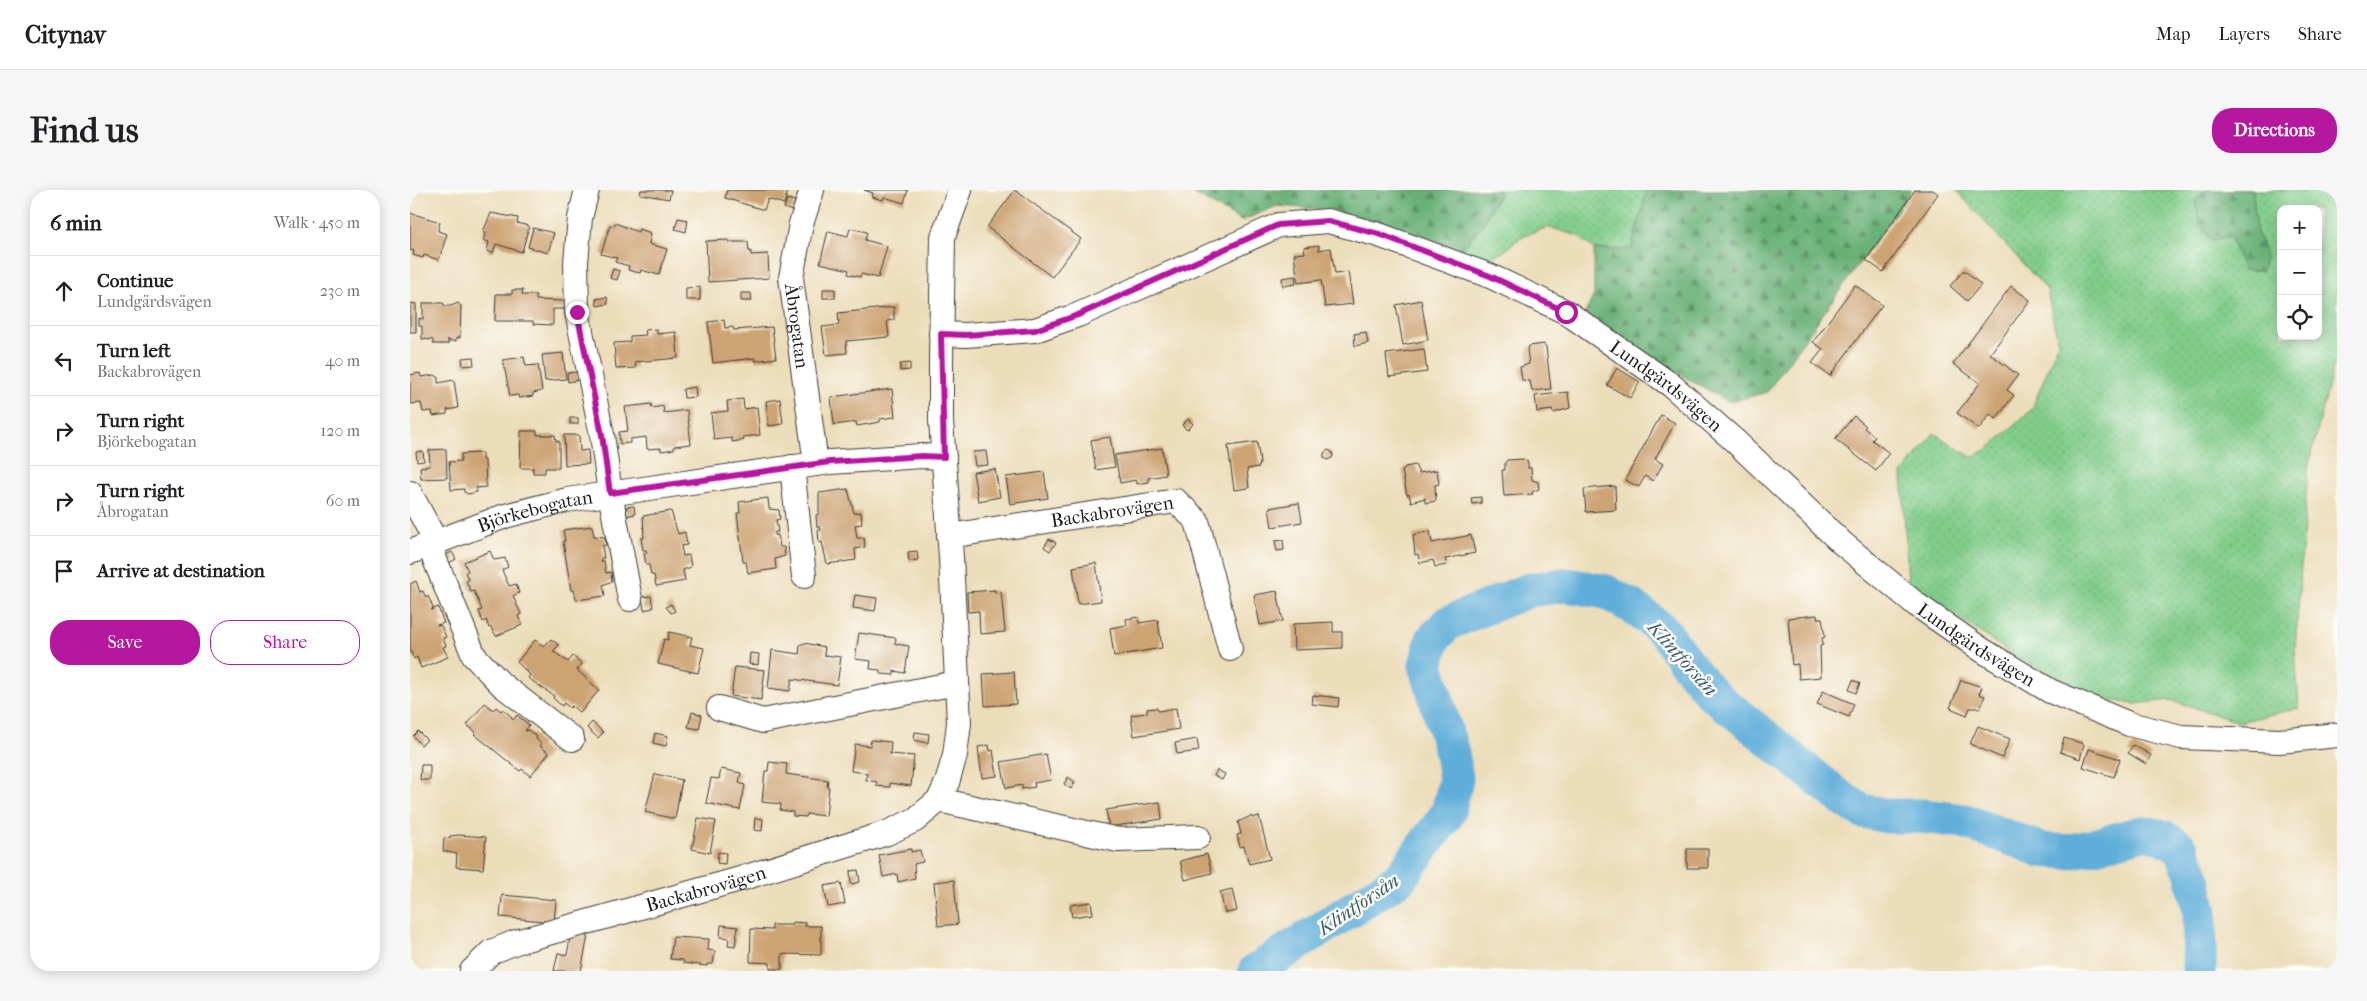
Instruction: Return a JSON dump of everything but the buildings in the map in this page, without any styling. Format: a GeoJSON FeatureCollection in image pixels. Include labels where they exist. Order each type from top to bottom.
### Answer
{"type":"FeatureCollection","features":[{"type":"Feature","properties":{"kind":"street"},"geometry":{"type":"LineString","coordinates":[[586,190],[580,218],[576,262],[577,312],[602,435],[610,493],[630,599]]}},
{"type":"Feature","properties":{"kind":"street","name":"Åbrogatan"},"geometry":{"type":"LineString","coordinates":[[812,190],[801,224],[791,278],[816,464]]}},
{"type":"Feature","properties":{"kind":"street","name":"Backabrovägen"},"geometry":{"type":"LineString","coordinates":[[472,971],[491,952],[516,942],[722,884],[887,833],[915,820],[939,800],[947,783],[955,755],[959,722],[944,457],[941,334],[943,237],[960,190]]}},
{"type":"Feature","properties":{"kind":"street","name":"Lundgärdsvägen"},"geometry":{"type":"LineString","coordinates":[[941,334],[966,335],[1035,330],[1078,315],[1278,225],[1328,221],[1379,234],[1490,276],[1566,312],[1671,385],[1735,441],[1842,543],[1917,605],[1982,650],[2050,691],[2129,724],[2181,737],[2280,741],[2337,735]]}},
{"type":"Feature","properties":{"kind":"street","name":"Björkebogatan"},"geometry":{"type":"LineString","coordinates":[[425,546],[505,516],[567,500],[816,464],[922,456],[944,457]]}},
{"type":"Feature","properties":{"kind":"street"},"geometry":{"type":"LineString","coordinates":[[792,467],[804,576]]}},
{"type":"Feature","properties":{"kind":"street"},"geometry":{"type":"LineString","coordinates":[[410,494],[425,546],[474,656],[502,685],[572,739]]}},
{"type":"Feature","properties":{"kind":"street","name":"Backabrovägen"},"geometry":{"type":"LineString","coordinates":[[949,536],[1176,502],[1198,521],[1230,649]]}},
{"type":"Feature","properties":{"kind":"street"},"geometry":{"type":"LineString","coordinates":[[719,708],[763,721],[956,683]]}},
{"type":"Feature","properties":{"kind":"street"},"geometry":{"type":"LineString","coordinates":[[939,800],[1118,840],[1198,837]]}},
{"type":"Feature","properties":{"kind":"green space"},"geometry":{"type":"Polygon","coordinates":[[[1188,190],[1499,190],[1499,195],[1481,227],[1459,253],[1333,210],[1277,206],[1241,221],[1188,190]]]}},
{"type":"Feature","properties":{"kind":"green space"},"geometry":{"type":"Polygon","coordinates":[[[1499,190],[1647,190],[1631,250],[1594,249],[1578,236],[1548,227],[1521,237],[1503,252],[1484,260],[1459,253],[1481,227],[1499,195],[1499,190]]]}},
{"type":"Feature","properties":{"kind":"green space"},"geometry":{"type":"Polygon","coordinates":[[[1647,190],[1912,190],[1767,392],[1730,402],[1679,374],[1585,313],[1594,295],[1594,249],[1631,250],[1647,190]]]}},
{"type":"Feature","properties":{"kind":"green space"},"geometry":{"type":"Polygon","coordinates":[[[1956,190],[2337,190],[2337,353],[2308,468],[2295,650],[2299,708],[2239,722],[2171,700],[2134,704],[2093,697],[2010,653],[1908,583],[1902,474],[1934,433],[1971,457],[1988,449],[2032,409],[2058,343],[2047,290],[1956,190]]]}},
{"type":"Feature","properties":{"kind":"green space"},"geometry":{"type":"Polygon","coordinates":[[[2206,190],[2253,190],[2256,229],[2266,254],[2262,271],[2244,270],[2229,236],[2211,241],[2199,222],[2195,200],[2206,190]]]}},
{"type":"Feature","properties":{"kind":"waterway","name":"Klintforsån"},"geometry":{"type":"LineString","coordinates":[[1255,971],[1399,879],[1448,813],[1456,779],[1452,753],[1426,665],[1433,639],[1448,623],[1529,590],[1567,585],[1606,592],[1636,609],[1664,631],[1687,664],[1711,693],[1840,797],[1862,811],[1888,816],[1921,816],[1964,821],[2042,850],[2067,852],[2142,833],[2163,837],[2181,848],[2192,874],[2200,912],[2199,971]]}},
{"type":"Feature","properties":{"kind":"route"},"geometry":{"type":"LineString","coordinates":[[577,312],[602,435],[610,493],[830,462],[922,456],[944,457],[941,334],[998,334],[1035,330],[1078,315],[1278,225],[1328,221],[1379,234],[1438,258],[1490,276],[1566,312]]}}]}
